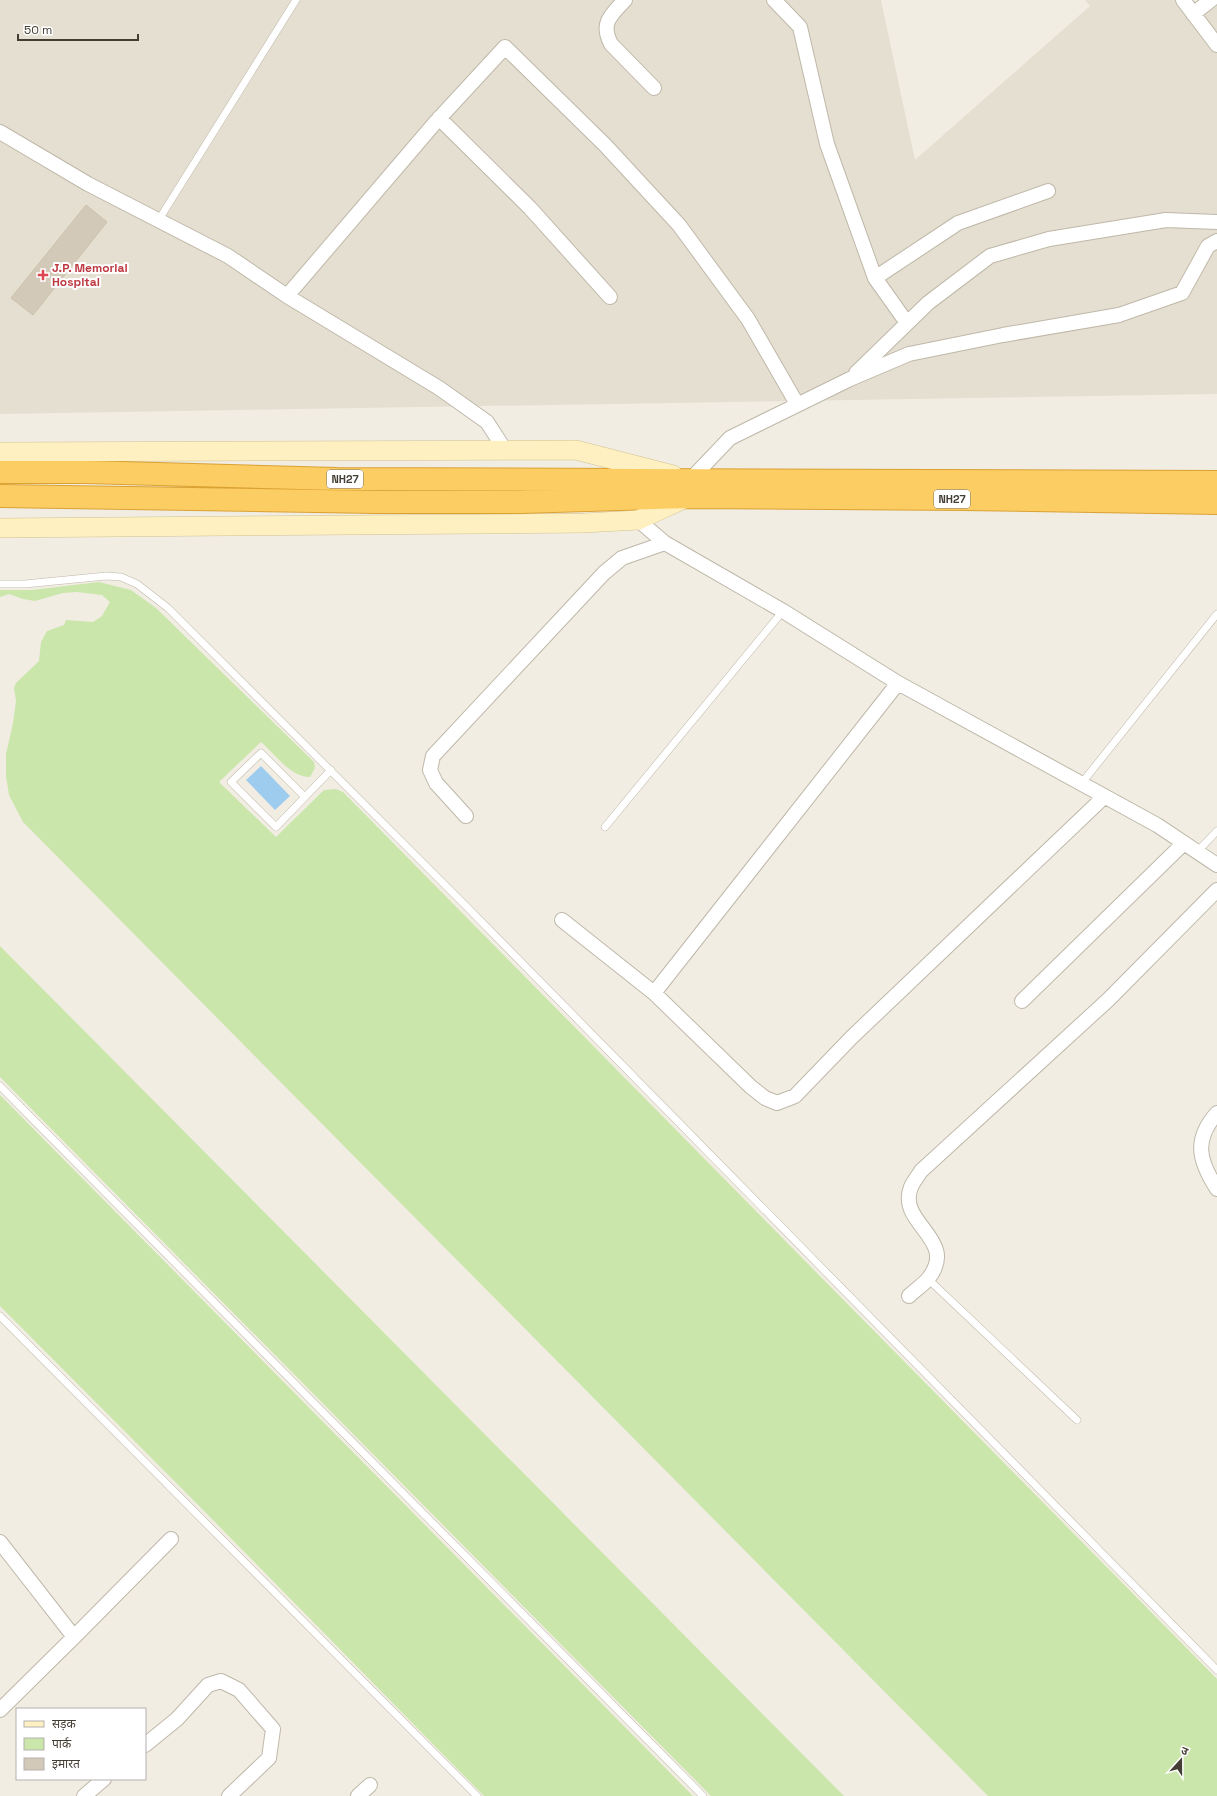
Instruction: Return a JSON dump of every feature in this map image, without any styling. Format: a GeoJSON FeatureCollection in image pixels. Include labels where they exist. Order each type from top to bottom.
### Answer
{"type":"FeatureCollection","features":[{"type":"Feature","properties":{"kind":"highway","name":"NH27"},"geometry":{"type":"LineString","coordinates":[[0,472],[86,472],[337,479],[689,489],[964,499],[1217,503]]}},
{"type":"Feature","properties":{"kind":"highway","name":"NH27"},"geometry":{"type":"LineString","coordinates":[[0,496],[506,502],[689,489],[1217,482]]}},
{"type":"Feature","properties":{"kind":"street"},"geometry":{"type":"LineString","coordinates":[[625,0],[610,16],[606,26],[607,36],[611,44],[654,88]]}},
{"type":"Feature","properties":{"kind":"street"},"geometry":{"type":"LineString","coordinates":[[774,0],[800,27],[827,144],[875,278],[907,323]]}},
{"type":"Feature","properties":{"kind":"street"},"geometry":{"type":"LineString","coordinates":[[1183,0],[1217,45]]}},
{"type":"Feature","properties":{"kind":"street"},"geometry":{"type":"LineString","coordinates":[[1193,14],[1211,0]]}},
{"type":"Feature","properties":{"kind":"street"},"geometry":{"type":"LineString","coordinates":[[287,296],[439,118],[505,47],[604,144],[679,225],[748,319],[797,404]]}},
{"type":"Feature","properties":{"kind":"street"},"geometry":{"type":"LineString","coordinates":[[439,118],[530,208],[610,296]]}},
{"type":"Feature","properties":{"kind":"street"},"geometry":{"type":"LineString","coordinates":[[0,132],[88,184],[228,256],[287,296],[439,388],[487,422],[504,450]]}},
{"type":"Feature","properties":{"kind":"street"},"geometry":{"type":"LineString","coordinates":[[875,278],[958,222],[1048,191]]}},
{"type":"Feature","properties":{"kind":"street"},"geometry":{"type":"LineString","coordinates":[[850,379],[928,303],[990,256],[1050,239],[1166,220],[1217,222]]}},
{"type":"Feature","properties":{"kind":"street"},"geometry":{"type":"LineString","coordinates":[[0,528],[444,525],[584,523],[638,520],[689,489],[730,438],[797,404],[850,379],[909,354],[1003,335],[1119,315],[1182,293],[1208,246],[1217,242]]}},
{"type":"Feature","properties":{"kind":"street"},"geometry":{"type":"LineString","coordinates":[[0,452],[576,450],[689,489]]}},
{"type":"Feature","properties":{"kind":"street"},"geometry":{"type":"LineString","coordinates":[[638,520],[665,543],[783,611],[898,683],[1157,825],[1217,865]]}},
{"type":"Feature","properties":{"kind":"street"},"geometry":{"type":"LineString","coordinates":[[466,816],[436,783],[430,770],[433,756],[604,573],[622,558],[665,543]]}},
{"type":"Feature","properties":{"kind":"street"},"geometry":{"type":"LineString","coordinates":[[654,993],[898,683]]}},
{"type":"Feature","properties":{"kind":"street"},"geometry":{"type":"LineString","coordinates":[[562,920],[654,993],[751,1087],[765,1098],[777,1103],[795,1096],[852,1037],[1104,797]]}},
{"type":"Feature","properties":{"kind":"street"},"geometry":{"type":"LineString","coordinates":[[1022,1001],[1184,843]]}},
{"type":"Feature","properties":{"kind":"street"},"geometry":{"type":"LineString","coordinates":[[909,1296],[928,1279],[935,1266],[937,1253],[930,1236],[914,1217],[908,1203],[910,1187],[921,1171],[1108,1000],[1217,890]]}},
{"type":"Feature","properties":{"kind":"street"},"geometry":{"type":"LineString","coordinates":[[1217,1113],[1211,1119],[1201,1141],[1200,1156],[1217,1189]]}},
{"type":"Feature","properties":{"kind":"street"},"geometry":{"type":"LineString","coordinates":[[0,1710],[171,1539]]}},
{"type":"Feature","properties":{"kind":"street"},"geometry":{"type":"LineString","coordinates":[[0,1542],[74,1637]]}},
{"type":"Feature","properties":{"kind":"street"},"geometry":{"type":"LineString","coordinates":[[146,1744],[177,1718],[208,1685],[221,1681],[239,1690],[273,1729],[269,1758],[229,1796]]}},
{"type":"Feature","properties":{"kind":"street"},"geometry":{"type":"LineString","coordinates":[[84,1796],[103,1780]]}},
{"type":"Feature","properties":{"kind":"street"},"geometry":{"type":"LineString","coordinates":[[358,1796],[370,1785]]}},
{"type":"Feature","properties":{"kind":"lane"},"geometry":{"type":"LineString","coordinates":[[158,221],[296,0]]}},
{"type":"Feature","properties":{"kind":"lane"},"geometry":{"type":"LineString","coordinates":[[0,584],[33,583],[106,576],[121,577],[137,584],[168,608],[468,908],[1217,1670]]}},
{"type":"Feature","properties":{"kind":"lane"},"geometry":{"type":"LineString","coordinates":[[605,827],[783,611]]}},
{"type":"Feature","properties":{"kind":"lane"},"geometry":{"type":"LineString","coordinates":[[1081,784],[1217,614]]}},
{"type":"Feature","properties":{"kind":"lane"},"geometry":{"type":"LineString","coordinates":[[305,796],[261,753],[231,782],[276,827],[331,770]]}},
{"type":"Feature","properties":{"kind":"lane"},"geometry":{"type":"LineString","coordinates":[[1197,852],[1217,831]]}},
{"type":"Feature","properties":{"kind":"lane"},"geometry":{"type":"LineString","coordinates":[[0,1086],[703,1796]]}},
{"type":"Feature","properties":{"kind":"lane"},"geometry":{"type":"LineString","coordinates":[[928,1279],[1077,1420]]}},
{"type":"Feature","properties":{"kind":"lane"},"geometry":{"type":"LineString","coordinates":[[0,1316],[477,1796]]}},
{"type":"Feature","properties":{"kind":"shaded area"},"geometry":{"type":"Polygon","coordinates":[[[0,0],[881,0],[915,160],[1090,6],[1085,0],[1175,0],[1192,21],[1217,2],[1217,394],[0,414],[0,0]]]}},
{"type":"Feature","properties":{"kind":"green space"},"geometry":{"type":"Polygon","coordinates":[[[99,582],[131,590],[156,608],[314,762],[315,768],[310,777],[303,776],[289,769],[261,742],[219,782],[276,837],[324,790],[336,789],[343,792],[1217,1679],[1217,1796],[988,1796],[23,822],[9,795],[6,776],[6,754],[16,701],[14,688],[16,683],[39,661],[41,642],[47,631],[64,625],[66,620],[93,622],[102,616],[110,602],[102,595],[77,592],[63,593],[35,601],[9,594],[0,597],[0,590],[32,590],[99,582]]]}},
{"type":"Feature","properties":{"kind":"green space"},"geometry":{"type":"Polygon","coordinates":[[[0,946],[844,1796],[711,1796],[0,1077],[0,946]]]}},
{"type":"Feature","properties":{"kind":"green space"},"geometry":{"type":"Polygon","coordinates":[[[0,1095],[693,1796],[484,1796],[0,1306],[0,1095]]]}},
{"type":"Feature","properties":{"kind":"water"},"geometry":{"type":"Polygon","coordinates":[[[261,766],[290,796],[275,810],[246,780],[261,766]]]}},
{"type":"Feature","properties":{"kind":"building"},"geometry":{"type":"Polygon","coordinates":[[[86,205],[107,222],[33,315],[11,298],[86,205]]]}},
{"type":"Feature","properties":{"kind":"place","name":"J.P. Memorial Hospital"},"geometry":{"type":"Point","coordinates":[43,275]}}]}
